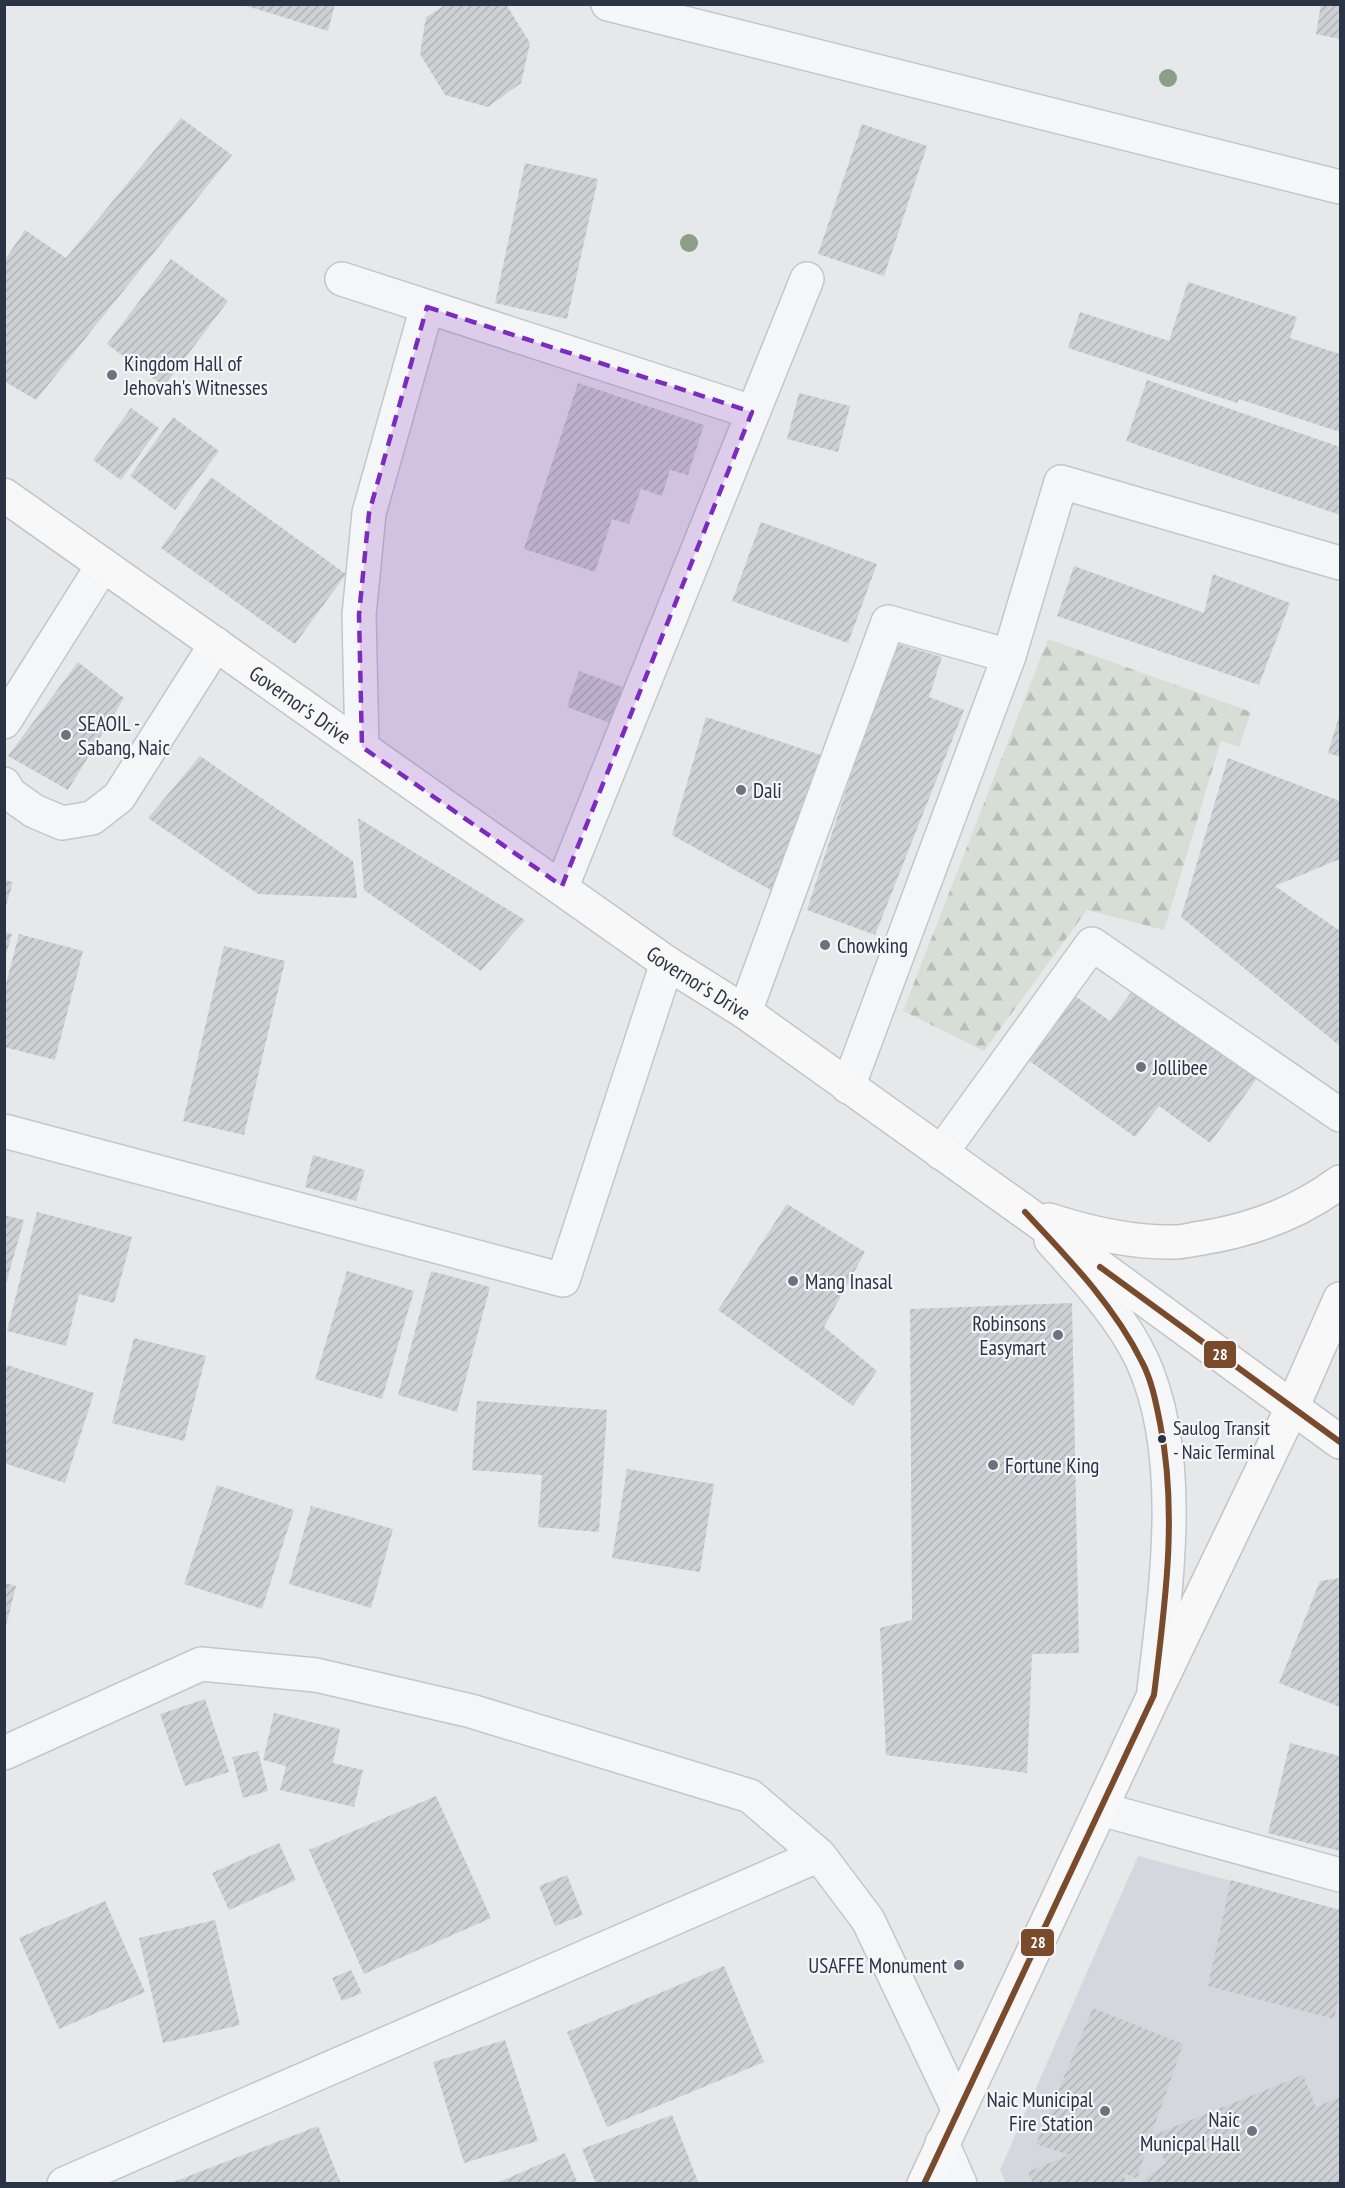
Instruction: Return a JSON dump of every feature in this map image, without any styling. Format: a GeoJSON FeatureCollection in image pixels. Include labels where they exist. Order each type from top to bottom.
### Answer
{"type":"FeatureCollection","features":[{"type":"Feature","properties":{"kind":"main road","name":"Governor's Drive"},"geometry":{"type":"LineString","coordinates":[[4,495],[562,886],[667,963],[745,1012],[1341,1442]]}},
{"type":"Feature","properties":{"kind":"main road"},"geometry":{"type":"LineString","coordinates":[[1025,1212],[1074,1228],[1120,1238],[1176,1242],[1228,1234],[1277,1218],[1318,1198],[1341,1182]]}},
{"type":"Feature","properties":{"kind":"main road"},"geometry":{"type":"LineString","coordinates":[[924,2184],[1292,1408],[1341,1299]]}},
{"type":"Feature","properties":{"kind":"street"},"geometry":{"type":"LineString","coordinates":[[608,4],[1341,187]]}},
{"type":"Feature","properties":{"kind":"street"},"geometry":{"type":"LineString","coordinates":[[342,279],[752,412]]}},
{"type":"Feature","properties":{"kind":"street"},"geometry":{"type":"LineString","coordinates":[[562,886],[807,279]]}},
{"type":"Feature","properties":{"kind":"street"},"geometry":{"type":"LineString","coordinates":[[362,747],[359,615],[369,513],[427,307]]}},
{"type":"Feature","properties":{"kind":"street"},"geometry":{"type":"LineString","coordinates":[[848,1087],[1009,656],[1061,482],[1341,563]]}},
{"type":"Feature","properties":{"kind":"street"},"geometry":{"type":"LineString","coordinates":[[4,722],[103,565]]}},
{"type":"Feature","properties":{"kind":"street"},"geometry":{"type":"LineString","coordinates":[[745,1012],[888,621],[1009,656]]}},
{"type":"Feature","properties":{"kind":"street"},"geometry":{"type":"LineString","coordinates":[[4,783],[10,794],[34,811],[62,823],[92,818],[119,797],[216,644]]}},
{"type":"Feature","properties":{"kind":"street"},"geometry":{"type":"LineString","coordinates":[[941,1153],[1092,944],[1341,1115]]}},
{"type":"Feature","properties":{"kind":"street"},"geometry":{"type":"LineString","coordinates":[[4,1131],[563,1280],[667,963]]}},
{"type":"Feature","properties":{"kind":"street"},"geometry":{"type":"LineString","coordinates":[[1025,1212],[1094,1288],[1117,1319],[1142,1360],[1154,1394],[1163,1434],[1168,1512],[1162,1621],[1154,1695]]}},
{"type":"Feature","properties":{"kind":"street"},"geometry":{"type":"LineString","coordinates":[[4,1752],[201,1664],[316,1676],[471,1711],[750,1796],[819,1855],[868,1920],[958,2109]]}},
{"type":"Feature","properties":{"kind":"street"},"geometry":{"type":"LineString","coordinates":[[1101,1809],[1341,1875]]}},
{"type":"Feature","properties":{"kind":"street"},"geometry":{"type":"LineString","coordinates":[[64,2184],[819,1855]]}},
{"type":"Feature","properties":{"kind":"street"},"geometry":{"type":"LineString","coordinates":[[942,2143],[960,2184]]}},
{"type":"Feature","properties":{"kind":"highlighted area"},"geometry":{"type":"Polygon","coordinates":[[[427,307],[752,412],[562,886],[362,747],[359,615],[369,513],[427,307]]]}},
{"type":"Feature","properties":{"kind":"shaded area"},"geometry":{"type":"Polygon","coordinates":[[[1138,1856],[1340,1910],[1340,2183],[1006,2184],[1000,2170],[1138,1856]]]}},
{"type":"Feature","properties":{"kind":"green space"},"geometry":{"type":"Polygon","coordinates":[[[1048,639],[1251,712],[1239,747],[1221,741],[1164,930],[1087,910],[984,1051],[903,1011],[1048,639]]]}},
{"type":"Feature","properties":{"kind":"building"},"geometry":{"type":"Polygon","coordinates":[[[240,4],[335,4],[328,31],[240,4]]]}},
{"type":"Feature","properties":{"kind":"building"},"geometry":{"type":"Polygon","coordinates":[[[447,4],[507,6],[530,43],[521,83],[488,107],[445,95],[420,54],[426,17],[447,4]]]}},
{"type":"Feature","properties":{"kind":"building"},"geometry":{"type":"Polygon","coordinates":[[[1321,4],[1340,4],[1340,39],[1316,34],[1321,4]]]}},
{"type":"Feature","properties":{"kind":"building"},"geometry":{"type":"Polygon","coordinates":[[[181,118],[232,155],[36,400],[4,381],[4,261],[25,230],[66,258],[181,118]]]}},
{"type":"Feature","properties":{"kind":"building"},"geometry":{"type":"Polygon","coordinates":[[[862,124],[927,146],[884,276],[818,254],[862,124]]]}},
{"type":"Feature","properties":{"kind":"building"},"geometry":{"type":"Polygon","coordinates":[[[525,163],[598,179],[567,319],[495,303],[525,163]]]}},
{"type":"Feature","properties":{"kind":"building"},"geometry":{"type":"Polygon","coordinates":[[[171,259],[228,301],[164,386],[107,344],[171,259]]]}},
{"type":"Feature","properties":{"kind":"building"},"geometry":{"type":"Polygon","coordinates":[[[1188,282],[1297,317],[1290,338],[1340,354],[1340,432],[1239,399],[1237,403],[1068,348],[1080,312],[1169,341],[1188,282]]]}},
{"type":"Feature","properties":{"kind":"building"},"geometry":{"type":"Polygon","coordinates":[[[1147,380],[1340,447],[1340,515],[1126,441],[1147,380]]]}},
{"type":"Feature","properties":{"kind":"building"},"geometry":{"type":"Polygon","coordinates":[[[578,383],[704,425],[688,475],[670,470],[662,496],[641,489],[629,524],[612,519],[595,572],[524,549],[578,383]]]}},
{"type":"Feature","properties":{"kind":"building"},"geometry":{"type":"Polygon","coordinates":[[[799,393],[850,406],[838,452],[787,439],[799,393]]]}},
{"type":"Feature","properties":{"kind":"building"},"geometry":{"type":"Polygon","coordinates":[[[131,408],[159,428],[121,480],[93,460],[131,408]]]}},
{"type":"Feature","properties":{"kind":"building"},"geometry":{"type":"Polygon","coordinates":[[[173,417],[219,451],[175,510],[130,476],[173,417]]]}},
{"type":"Feature","properties":{"kind":"building"},"geometry":{"type":"Polygon","coordinates":[[[211,477],[346,574],[295,644],[161,548],[211,477]]]}},
{"type":"Feature","properties":{"kind":"building"},"geometry":{"type":"Polygon","coordinates":[[[761,522],[877,564],[848,643],[732,601],[761,522]]]}},
{"type":"Feature","properties":{"kind":"building"},"geometry":{"type":"Polygon","coordinates":[[[1074,566],[1204,613],[1213,574],[1290,603],[1259,685],[1057,616],[1074,566]]]}},
{"type":"Feature","properties":{"kind":"building"},"geometry":{"type":"Polygon","coordinates":[[[894,643],[942,657],[929,697],[964,710],[875,935],[807,910],[894,643]]]}},
{"type":"Feature","properties":{"kind":"building"},"geometry":{"type":"Polygon","coordinates":[[[78,662],[124,698],[68,790],[8,756],[78,662]]]}},
{"type":"Feature","properties":{"kind":"building"},"geometry":{"type":"Polygon","coordinates":[[[579,671],[631,690],[618,726],[567,707],[579,671]]]}},
{"type":"Feature","properties":{"kind":"building"},"geometry":{"type":"Polygon","coordinates":[[[1340,713],[1340,757],[1328,753],[1340,713]]]}},
{"type":"Feature","properties":{"kind":"building"},"geometry":{"type":"Polygon","coordinates":[[[706,717],[824,756],[776,893],[672,835],[706,717]]]}},
{"type":"Feature","properties":{"kind":"building"},"geometry":{"type":"Polygon","coordinates":[[[200,756],[353,861],[357,898],[258,894],[148,818],[200,756]]]}},
{"type":"Feature","properties":{"kind":"building"},"geometry":{"type":"Polygon","coordinates":[[[1228,758],[1340,801],[1340,859],[1275,886],[1340,931],[1340,1046],[1181,917],[1228,758]]]}},
{"type":"Feature","properties":{"kind":"building"},"geometry":{"type":"Polygon","coordinates":[[[358,818],[525,920],[481,971],[364,890],[358,818]]]}},
{"type":"Feature","properties":{"kind":"building"},"geometry":{"type":"Polygon","coordinates":[[[4,880],[13,882],[5,909],[4,909],[4,880]]]}},
{"type":"Feature","properties":{"kind":"building"},"geometry":{"type":"Polygon","coordinates":[[[4,932],[12,934],[5,958],[4,958],[4,932]]]}},
{"type":"Feature","properties":{"kind":"building"},"geometry":{"type":"Polygon","coordinates":[[[19,934],[83,951],[55,1060],[4,1047],[4,991],[19,934]]]}},
{"type":"Feature","properties":{"kind":"building"},"geometry":{"type":"Polygon","coordinates":[[[224,946],[285,961],[244,1135],[183,1121],[224,946]]]}},
{"type":"Feature","properties":{"kind":"building","name":"Jollibee"},"geometry":{"type":"Polygon","coordinates":[[[1135,987],[1258,1077],[1210,1143],[1159,1106],[1135,1137],[1024,1057],[1071,993],[1110,1021],[1135,987]]]}},
{"type":"Feature","properties":{"kind":"building"},"geometry":{"type":"Polygon","coordinates":[[[313,1155],[365,1170],[356,1201],[305,1187],[313,1155]]]}},
{"type":"Feature","properties":{"kind":"building","name":"Mang Inasal"},"geometry":{"type":"Polygon","coordinates":[[[787,1204],[865,1252],[824,1327],[877,1371],[853,1406],[718,1310],[787,1204]]]}},
{"type":"Feature","properties":{"kind":"building"},"geometry":{"type":"Polygon","coordinates":[[[37,1212],[132,1237],[114,1303],[79,1294],[66,1346],[7,1331],[37,1212]]]}},
{"type":"Feature","properties":{"kind":"building"},"geometry":{"type":"Polygon","coordinates":[[[4,1215],[24,1220],[5,1287],[4,1287],[4,1215]]]}},
{"type":"Feature","properties":{"kind":"building"},"geometry":{"type":"Polygon","coordinates":[[[347,1271],[414,1291],[382,1399],[315,1379],[347,1271]]]}},
{"type":"Feature","properties":{"kind":"building"},"geometry":{"type":"Polygon","coordinates":[[[431,1271],[490,1287],[457,1412],[398,1395],[431,1271]]]}},
{"type":"Feature","properties":{"kind":"building","name":"Fortune King"},"geometry":{"type":"Polygon","coordinates":[[[1072,1303],[1079,1653],[1032,1654],[1027,1773],[886,1755],[880,1628],[912,1620],[910,1309],[1072,1303]]]}},
{"type":"Feature","properties":{"kind":"building"},"geometry":{"type":"Polygon","coordinates":[[[134,1338],[206,1356],[184,1441],[112,1423],[134,1338]]]}},
{"type":"Feature","properties":{"kind":"building"},"geometry":{"type":"Polygon","coordinates":[[[7,1365],[94,1393],[65,1483],[4,1463],[4,1374],[7,1365]]]}},
{"type":"Feature","properties":{"kind":"building"},"geometry":{"type":"Polygon","coordinates":[[[477,1401],[607,1410],[599,1532],[538,1527],[542,1475],[472,1470],[477,1401]]]}},
{"type":"Feature","properties":{"kind":"building"},"geometry":{"type":"Polygon","coordinates":[[[627,1469],[714,1484],[700,1572],[612,1558],[627,1469]]]}},
{"type":"Feature","properties":{"kind":"building"},"geometry":{"type":"Polygon","coordinates":[[[217,1485],[294,1510],[262,1609],[184,1584],[217,1485]]]}},
{"type":"Feature","properties":{"kind":"building"},"geometry":{"type":"Polygon","coordinates":[[[311,1506],[393,1529],[371,1608],[289,1584],[311,1506]]]}},
{"type":"Feature","properties":{"kind":"building"},"geometry":{"type":"Polygon","coordinates":[[[1340,1578],[1340,1707],[1279,1683],[1320,1581],[1340,1578]]]}},
{"type":"Feature","properties":{"kind":"building"},"geometry":{"type":"Polygon","coordinates":[[[4,1583],[16,1586],[5,1630],[4,1630],[4,1583]]]}},
{"type":"Feature","properties":{"kind":"building"},"geometry":{"type":"Polygon","coordinates":[[[205,1699],[229,1772],[185,1786],[160,1714],[205,1699]]]}},
{"type":"Feature","properties":{"kind":"building"},"geometry":{"type":"Polygon","coordinates":[[[274,1713],[340,1729],[333,1763],[363,1770],[354,1807],[280,1790],[286,1766],[263,1760],[274,1713]]]}},
{"type":"Feature","properties":{"kind":"building"},"geometry":{"type":"Polygon","coordinates":[[[1290,1743],[1340,1756],[1340,1851],[1268,1833],[1290,1743]]]}},
{"type":"Feature","properties":{"kind":"building"},"geometry":{"type":"Polygon","coordinates":[[[258,1751],[268,1791],[243,1798],[232,1757],[258,1751]]]}},
{"type":"Feature","properties":{"kind":"building"},"geometry":{"type":"Polygon","coordinates":[[[436,1796],[491,1918],[364,1974],[309,1850],[436,1796]]]}},
{"type":"Feature","properties":{"kind":"building"},"geometry":{"type":"Polygon","coordinates":[[[279,1843],[296,1880],[229,1910],[212,1873],[279,1843]]]}},
{"type":"Feature","properties":{"kind":"building"},"geometry":{"type":"Polygon","coordinates":[[[567,1875],[583,1915],[555,1926],[539,1886],[567,1875]]]}},
{"type":"Feature","properties":{"kind":"building"},"geometry":{"type":"Polygon","coordinates":[[[1231,1880],[1340,1910],[1340,1990],[1334,2019],[1208,1986],[1231,1880]]]}},
{"type":"Feature","properties":{"kind":"building"},"geometry":{"type":"Polygon","coordinates":[[[105,1901],[145,1992],[59,2029],[19,1938],[105,1901]]]}},
{"type":"Feature","properties":{"kind":"building"},"geometry":{"type":"Polygon","coordinates":[[[215,1920],[240,2025],[163,2043],[139,1938],[215,1920]]]}},
{"type":"Feature","properties":{"kind":"building"},"geometry":{"type":"Polygon","coordinates":[[[724,1966],[764,2062],[607,2127],[567,2032],[724,1966]]]}},
{"type":"Feature","properties":{"kind":"building"},"geometry":{"type":"Polygon","coordinates":[[[351,1970],[362,1993],[342,2001],[332,1978],[351,1970]]]}},
{"type":"Feature","properties":{"kind":"building"},"geometry":{"type":"Polygon","coordinates":[[[1093,2008],[1183,2044],[1137,2178],[1122,2173],[1128,2184],[1033,2184],[1028,2172],[1069,2155],[1036,2144],[1093,2008]]]}},
{"type":"Feature","properties":{"kind":"building"},"geometry":{"type":"Polygon","coordinates":[[[505,2040],[538,2141],[464,2163],[433,2062],[505,2040]]]}},
{"type":"Feature","properties":{"kind":"building","name":"Naic Municpal Hall"},"geometry":{"type":"Polygon","coordinates":[[[1303,2075],[1316,2107],[1340,2097],[1340,2184],[1138,2184],[1166,2163],[1151,2136],[1303,2075]]]}},
{"type":"Feature","properties":{"kind":"building"},"geometry":{"type":"Polygon","coordinates":[[[672,2115],[699,2184],[596,2184],[582,2149],[672,2115]]]}},
{"type":"Feature","properties":{"kind":"building"},"geometry":{"type":"Polygon","coordinates":[[[318,2126],[341,2184],[171,2184],[171,2183],[318,2126]]]}},
{"type":"Feature","properties":{"kind":"building"},"geometry":{"type":"Polygon","coordinates":[[[565,2153],[578,2184],[495,2184],[565,2153]]]}},
{"type":"Feature","properties":{"kind":"transit line","name":"28"},"geometry":{"type":"LineString","coordinates":[[924,2184],[1154,1695],[1162,1627],[1168,1559],[1168,1491],[1160,1423],[1151,1384],[1131,1341],[1118,1321],[1074,1265],[1025,1212]]}},
{"type":"Feature","properties":{"kind":"transit line","name":"28"},"geometry":{"type":"LineString","coordinates":[[1100,1267],[1340,1442]]}},
{"type":"Feature","properties":{"kind":"place","name":"Kingdom Hall of Jehovah's Witnesses"},"geometry":{"type":"Point","coordinates":[112,375]}},
{"type":"Feature","properties":{"kind":"place","name":"SEAOIL - Sabang, Naic"},"geometry":{"type":"Point","coordinates":[66,735]}},
{"type":"Feature","properties":{"kind":"place","name":"Dali"},"geometry":{"type":"Point","coordinates":[741,790]}},
{"type":"Feature","properties":{"kind":"place","name":"Chowking"},"geometry":{"type":"Point","coordinates":[825,945]}},
{"type":"Feature","properties":{"kind":"place","name":"Jollibee"},"geometry":{"type":"Point","coordinates":[1141,1067]}},
{"type":"Feature","properties":{"kind":"place","name":"Mang Inasal"},"geometry":{"type":"Point","coordinates":[793,1281]}},
{"type":"Feature","properties":{"kind":"place","name":"Robinsons Easymart"},"geometry":{"type":"Point","coordinates":[1058,1335]}},
{"type":"Feature","properties":{"kind":"place","name":"Saulog Transit - Naic Terminal"},"geometry":{"type":"Point","coordinates":[1162,1439]}},
{"type":"Feature","properties":{"kind":"place","name":"Fortune King"},"geometry":{"type":"Point","coordinates":[993,1465]}},
{"type":"Feature","properties":{"kind":"place","name":"USAFFE Monument"},"geometry":{"type":"Point","coordinates":[959,1965]}},
{"type":"Feature","properties":{"kind":"place","name":"Naic Municipal Fire Station"},"geometry":{"type":"Point","coordinates":[1105,2111]}},
{"type":"Feature","properties":{"kind":"place","name":"Naic Municpal Hall"},"geometry":{"type":"Point","coordinates":[1252,2131]}}]}
